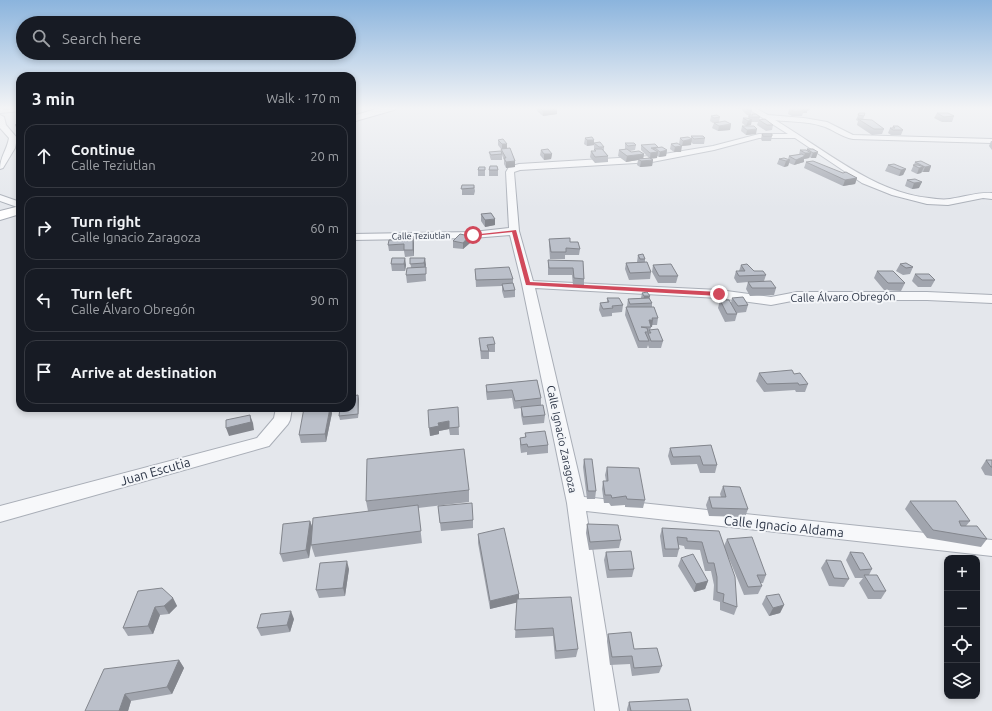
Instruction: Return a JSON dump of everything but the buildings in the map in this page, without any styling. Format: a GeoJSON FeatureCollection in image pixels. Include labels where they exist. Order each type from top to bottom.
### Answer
{"type":"FeatureCollection","features":[{"type":"Feature","properties":{"kind":"main road"},"geometry":{"type":"LineString","coordinates":[[0,216],[16,211]]}},
{"type":"Feature","properties":{"kind":"street"},"geometry":{"type":"LineString","coordinates":[[0,166],[12,141]]}},
{"type":"Feature","properties":{"kind":"street","name":"Calle Ignacio Zaragoza"},"geometry":{"type":"LineString","coordinates":[[607,711],[576,503],[528,284],[514,231],[510,172],[512,169],[652,159],[714,148],[740,141]]}},
{"type":"Feature","properties":{"kind":"street"},"geometry":{"type":"LineString","coordinates":[[805,141],[866,181],[895,193],[927,201],[948,202],[983,195],[992,196]]}},
{"type":"Feature","properties":{"kind":"street"},"geometry":{"type":"LineString","coordinates":[[0,198],[16,204]]}},
{"type":"Feature","properties":{"kind":"street","name":"Calle Teziutlan"},"geometry":{"type":"LineString","coordinates":[[356,237],[473,235],[514,231]]}},
{"type":"Feature","properties":{"kind":"street","name":"Calle Álvaro Obregón"},"geometry":{"type":"LineString","coordinates":[[528,284],[719,294],[771,301],[798,296],[927,296],[992,298]]}},
{"type":"Feature","properties":{"kind":"street","name":"Juan Escutia"},"geometry":{"type":"LineString","coordinates":[[4,513],[263,442],[282,420],[283,412]]}},
{"type":"Feature","properties":{"kind":"street","name":"Calle Ignacio Aldama"},"geometry":{"type":"LineString","coordinates":[[576,503],[992,548]]}},
{"type":"Feature","properties":{"kind":"route"},"geometry":{"type":"LineString","coordinates":[[473,235],[514,231],[528,284],[719,294]]}}]}
